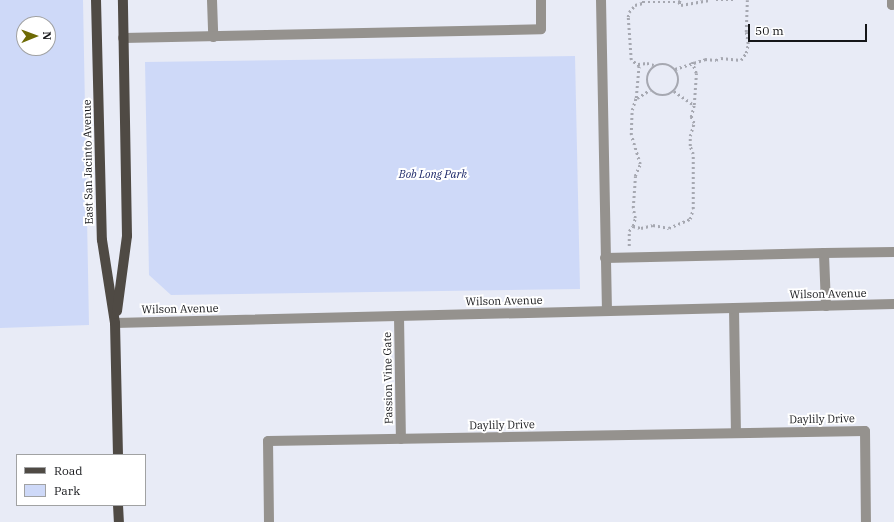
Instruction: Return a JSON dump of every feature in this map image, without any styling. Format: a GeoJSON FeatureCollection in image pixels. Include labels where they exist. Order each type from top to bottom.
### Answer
{"type":"FeatureCollection","features":[{"type":"Feature","properties":{"kind":"main road","name":"East San Jacinto Avenue"},"geometry":{"type":"LineString","coordinates":[[96,0],[102,240],[115,323],[118,454]]}},
{"type":"Feature","properties":{"kind":"main road","name":"East San Jacinto Avenue"},"geometry":{"type":"LineString","coordinates":[[115,323],[127,236],[123,0]]}},
{"type":"Feature","properties":{"kind":"main road"},"geometry":{"type":"LineString","coordinates":[[118,506],[119,522]]}},
{"type":"Feature","properties":{"kind":"street"},"geometry":{"type":"LineString","coordinates":[[212,0],[214,37]]}},
{"type":"Feature","properties":{"kind":"street"},"geometry":{"type":"LineString","coordinates":[[123,38],[541,29],[540,0]]}},
{"type":"Feature","properties":{"kind":"street"},"geometry":{"type":"LineString","coordinates":[[601,0],[607,311]]}},
{"type":"Feature","properties":{"kind":"street"},"geometry":{"type":"LineString","coordinates":[[892,0],[892,4],[894,4]]}},
{"type":"Feature","properties":{"kind":"street"},"geometry":{"type":"LineString","coordinates":[[605,258],[628,256],[894,252]]}},
{"type":"Feature","properties":{"kind":"street"},"geometry":{"type":"LineString","coordinates":[[824,253],[826,306]]}},
{"type":"Feature","properties":{"kind":"street","name":"Wilson Avenue"},"geometry":{"type":"LineString","coordinates":[[115,323],[894,304]]}},
{"type":"Feature","properties":{"kind":"street"},"geometry":{"type":"LineString","coordinates":[[734,308],[736,433]]}},
{"type":"Feature","properties":{"kind":"street","name":"Passion Vine Gate"},"geometry":{"type":"LineString","coordinates":[[399,316],[401,439]]}},
{"type":"Feature","properties":{"kind":"street","name":"Daylily Drive"},"geometry":{"type":"LineString","coordinates":[[269,522],[268,441],[865,431],[866,522]]}},
{"type":"Feature","properties":{"kind":"path"},"geometry":{"type":"LineString","coordinates":[[628,256],[629,230],[633,226],[635,176],[640,164],[631,135],[632,110],[636,98],[639,66],[631,60],[628,17],[629,12],[635,5],[642,1],[679,1],[681,5],[710,0]]}},
{"type":"Feature","properties":{"kind":"path"},"geometry":{"type":"LineString","coordinates":[[716,0],[734,0]]}},
{"type":"Feature","properties":{"kind":"path"},"geometry":{"type":"LineString","coordinates":[[675,69],[698,60],[716,60],[722,58],[741,60],[746,54],[748,44],[746,32],[747,0]]}},
{"type":"Feature","properties":{"kind":"path"},"geometry":{"type":"LineString","coordinates":[[633,226],[641,228],[653,226],[669,228],[690,219],[693,209],[693,154],[690,146],[690,136],[693,132],[694,123],[691,116],[694,105],[696,73],[692,62]]}},
{"type":"Feature","properties":{"kind":"path"},"geometry":{"type":"LineString","coordinates":[[637,64],[647,63],[655,65]]}},
{"type":"Feature","properties":{"kind":"path"},"geometry":{"type":"LineString","coordinates":[[663,63],[675,69],[679,80],[674,91],[669,95],[663,95],[654,94],[650,90],[647,77],[649,70],[655,65],[663,63]]}},
{"type":"Feature","properties":{"kind":"path"},"geometry":{"type":"LineString","coordinates":[[636,98],[650,90]]}},
{"type":"Feature","properties":{"kind":"path"},"geometry":{"type":"LineString","coordinates":[[674,91],[694,105]]}},
{"type":"Feature","properties":{"kind":"green space"},"geometry":{"type":"Polygon","coordinates":[[[0,0],[83,0],[89,325],[0,328],[0,0]]]}},
{"type":"Feature","properties":{"kind":"green space","name":"Bob Long Park"},"geometry":{"type":"Polygon","coordinates":[[[575,56],[580,289],[171,295],[149,275],[145,62],[575,56]]]}}]}
